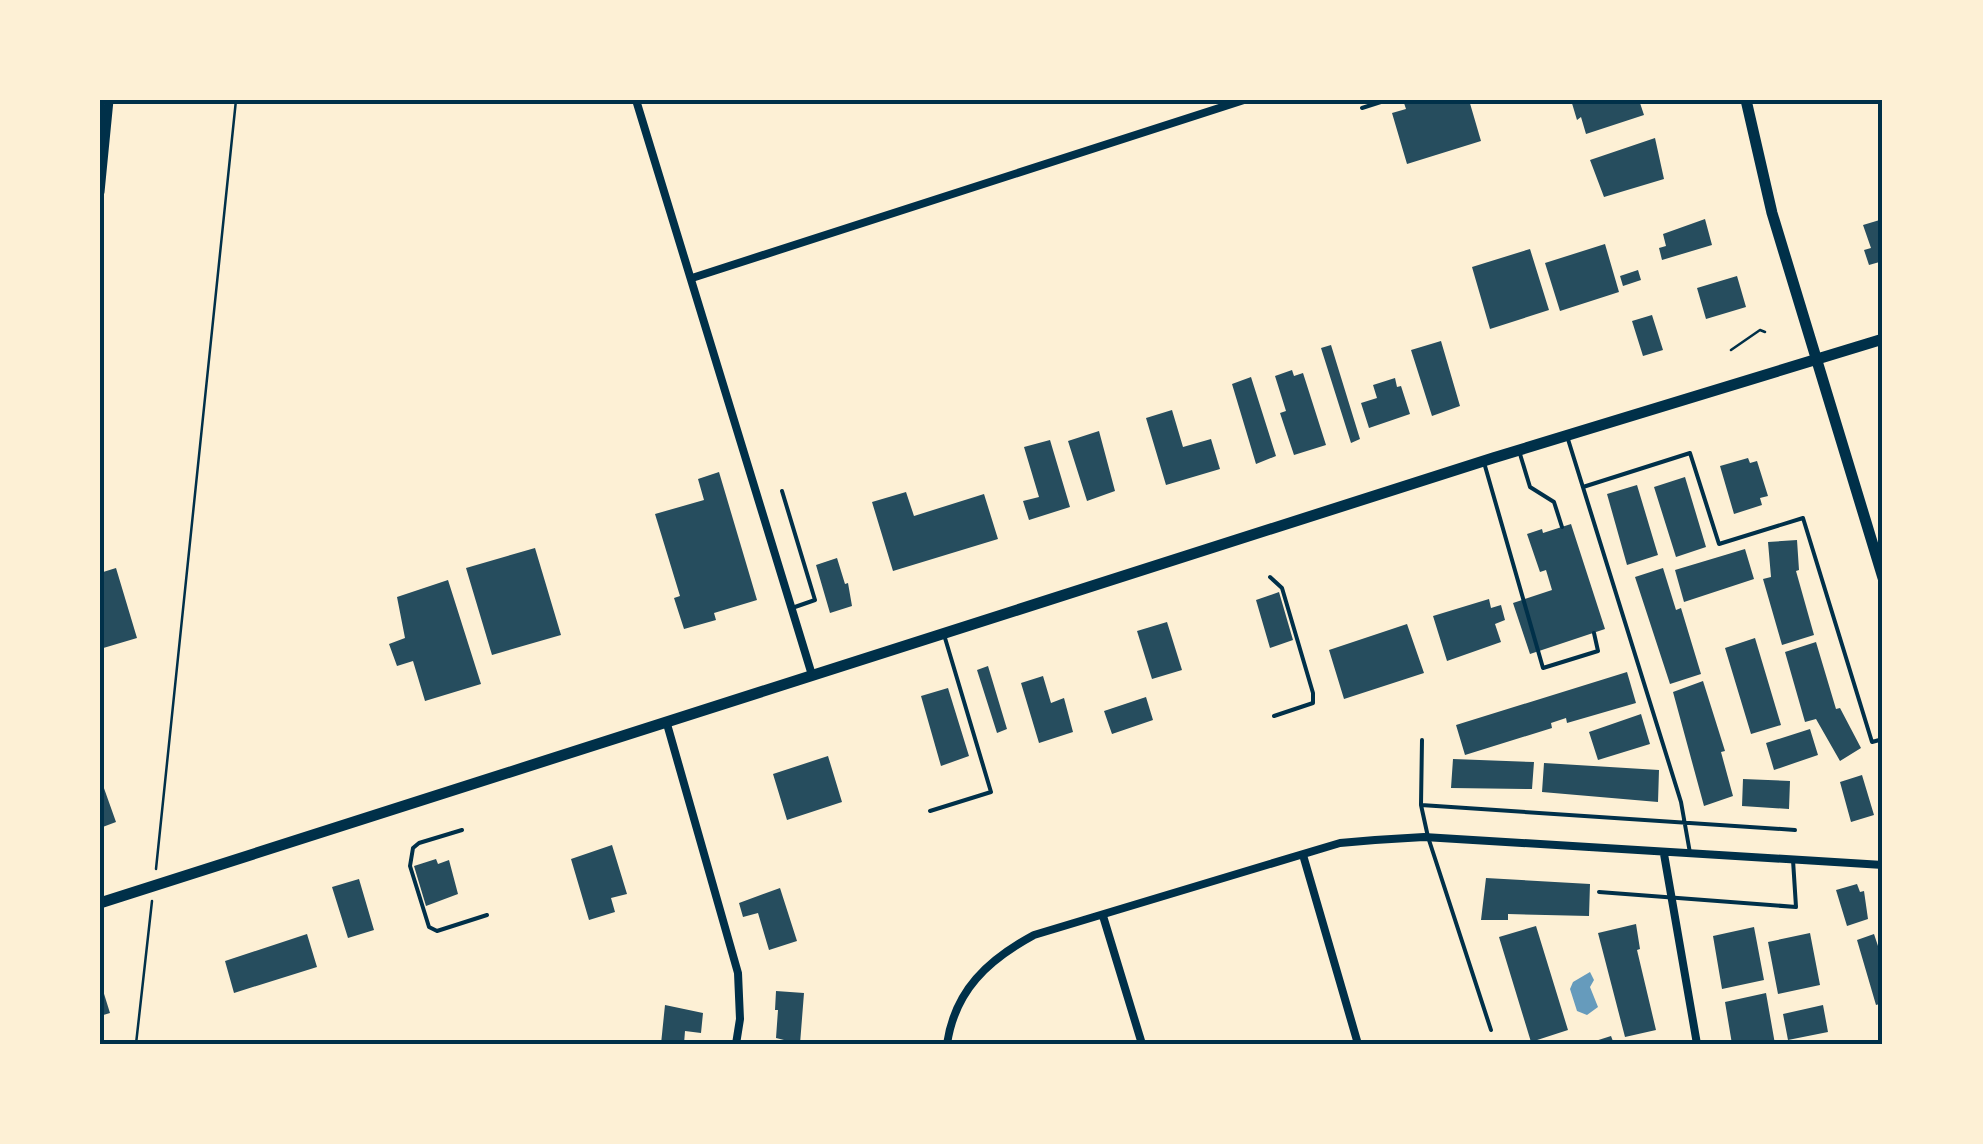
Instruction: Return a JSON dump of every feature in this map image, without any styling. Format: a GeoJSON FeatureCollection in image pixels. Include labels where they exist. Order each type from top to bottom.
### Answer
{"type":"FeatureCollection","features":[{"type":"Feature","properties":{"kind":"main road"},"geometry":{"type":"LineString","coordinates":[[1746,100],[1772,212],[1883,578]]}},
{"type":"Feature","properties":{"kind":"main road"},"geometry":{"type":"LineString","coordinates":[[100,903],[1484,461],[1883,339]]}},
{"type":"Feature","properties":{"kind":"street"},"geometry":{"type":"LineString","coordinates":[[100,187],[109,100]]}},
{"type":"Feature","properties":{"kind":"street"},"geometry":{"type":"LineString","coordinates":[[636,100],[812,675]]}},
{"type":"Feature","properties":{"kind":"street"},"geometry":{"type":"LineString","coordinates":[[692,278],[1244,100]]}},
{"type":"Feature","properties":{"kind":"street"},"geometry":{"type":"LineString","coordinates":[[666,724],[738,973],[740,1019],[736,1044]]}},
{"type":"Feature","properties":{"kind":"street"},"geometry":{"type":"LineString","coordinates":[[947,1044],[959,1000],[982,968],[1000,953],[1034,935],[1340,843],[1428,837],[1883,866]]}},
{"type":"Feature","properties":{"kind":"street"},"geometry":{"type":"LineString","coordinates":[[1303,854],[1358,1044]]}},
{"type":"Feature","properties":{"kind":"street"},"geometry":{"type":"LineString","coordinates":[[1664,854],[1697,1044]]}},
{"type":"Feature","properties":{"kind":"street"},"geometry":{"type":"LineString","coordinates":[[1103,916],[1142,1044]]}},
{"type":"Feature","properties":{"kind":"lane"},"geometry":{"type":"LineString","coordinates":[[1362,108],[1387,100]]}},
{"type":"Feature","properties":{"kind":"lane"},"geometry":{"type":"LineString","coordinates":[[1567,436],[1681,802],[1690,856]]}},
{"type":"Feature","properties":{"kind":"lane"},"geometry":{"type":"LineString","coordinates":[[1519,450],[1530,487],[1554,502],[1562,527]]}},
{"type":"Feature","properties":{"kind":"lane"},"geometry":{"type":"LineString","coordinates":[[1582,487],[1690,454],[1719,544],[1803,518],[1872,742],[1883,739]]}},
{"type":"Feature","properties":{"kind":"lane"},"geometry":{"type":"LineString","coordinates":[[1484,461],[1543,668],[1598,652],[1594,633]]}},
{"type":"Feature","properties":{"kind":"lane"},"geometry":{"type":"LineString","coordinates":[[782,492],[816,600],[792,608]]}},
{"type":"Feature","properties":{"kind":"lane"},"geometry":{"type":"LineString","coordinates":[[1869,532],[1883,528]]}},
{"type":"Feature","properties":{"kind":"lane"},"geometry":{"type":"LineString","coordinates":[[1270,577],[1282,588],[1313,693],[1313,703],[1274,716]]}},
{"type":"Feature","properties":{"kind":"lane"},"geometry":{"type":"LineString","coordinates":[[930,811],[991,792],[944,633]]}},
{"type":"Feature","properties":{"kind":"lane"},"geometry":{"type":"LineString","coordinates":[[1422,740],[1422,805],[1428,837],[1491,1030]]}},
{"type":"Feature","properties":{"kind":"lane"},"geometry":{"type":"LineString","coordinates":[[1422,805],[1795,830]]}},
{"type":"Feature","properties":{"kind":"lane"},"geometry":{"type":"LineString","coordinates":[[462,830],[418,843],[413,848],[410,866],[430,927],[438,931],[487,915]]}},
{"type":"Feature","properties":{"kind":"lane"},"geometry":{"type":"LineString","coordinates":[[1599,892],[1796,907],[1793,860]]}},
{"type":"Feature","properties":{"kind":"path"},"geometry":{"type":"LineString","coordinates":[[157,854],[236,100]]}},
{"type":"Feature","properties":{"kind":"path"},"geometry":{"type":"LineString","coordinates":[[1731,350],[1760,330],[1765,332]]}},
{"type":"Feature","properties":{"kind":"path"},"geometry":{"type":"LineString","coordinates":[[136,1044],[150,915]]}},
{"type":"Feature","properties":{"kind":"water"},"geometry":{"type":"Polygon","coordinates":[[[1590,972],[1594,980],[1590,987],[1598,1007],[1587,1015],[1577,1011],[1570,989],[1573,982],[1590,972]]]}},
{"type":"Feature","properties":{"kind":"building"},"geometry":{"type":"Polygon","coordinates":[[[1403,100],[1469,100],[1481,141],[1407,164],[1392,113],[1406,109],[1403,100]]]}},
{"type":"Feature","properties":{"kind":"building"},"geometry":{"type":"Polygon","coordinates":[[[1571,100],[1639,100],[1644,115],[1586,134],[1571,100]]]}},
{"type":"Feature","properties":{"kind":"building"},"geometry":{"type":"Polygon","coordinates":[[[1655,138],[1664,179],[1604,197],[1590,160],[1655,138]]]}},
{"type":"Feature","properties":{"kind":"building"},"geometry":{"type":"Polygon","coordinates":[[[1705,219],[1712,245],[1662,260],[1659,248],[1666,246],[1663,234],[1705,219]]]}},
{"type":"Feature","properties":{"kind":"building"},"geometry":{"type":"Polygon","coordinates":[[[1883,219],[1883,261],[1869,265],[1864,250],[1871,248],[1863,225],[1883,219]]]}},
{"type":"Feature","properties":{"kind":"building"},"geometry":{"type":"Polygon","coordinates":[[[1605,244],[1619,292],[1560,311],[1545,263],[1605,244]]]}},
{"type":"Feature","properties":{"kind":"building"},"geometry":{"type":"Polygon","coordinates":[[[1530,249],[1549,310],[1490,329],[1472,267],[1530,249]]]}},
{"type":"Feature","properties":{"kind":"building"},"geometry":{"type":"Polygon","coordinates":[[[1638,270],[1641,280],[1623,286],[1620,276],[1638,270]]]}},
{"type":"Feature","properties":{"kind":"building"},"geometry":{"type":"Polygon","coordinates":[[[1737,276],[1746,307],[1706,319],[1697,288],[1737,276]]]}},
{"type":"Feature","properties":{"kind":"building"},"geometry":{"type":"Polygon","coordinates":[[[1652,315],[1663,350],[1643,356],[1632,321],[1652,315]]]}},
{"type":"Feature","properties":{"kind":"building"},"geometry":{"type":"Polygon","coordinates":[[[1441,341],[1460,406],[1432,416],[1411,350],[1441,341]]]}},
{"type":"Feature","properties":{"kind":"building"},"geometry":{"type":"Polygon","coordinates":[[[1331,345],[1360,439],[1351,443],[1321,348],[1331,345]]]}},
{"type":"Feature","properties":{"kind":"building"},"geometry":{"type":"Polygon","coordinates":[[[1292,370],[1294,376],[1303,373],[1326,445],[1294,455],[1280,413],[1286,411],[1275,376],[1292,370]]]}},
{"type":"Feature","properties":{"kind":"building"},"geometry":{"type":"Polygon","coordinates":[[[1251,377],[1276,456],[1256,464],[1232,384],[1251,377]]]}},
{"type":"Feature","properties":{"kind":"building"},"geometry":{"type":"Polygon","coordinates":[[[1395,378],[1410,414],[1369,428],[1361,403],[1377,398],[1373,385],[1395,378]]]}},
{"type":"Feature","properties":{"kind":"building"},"geometry":{"type":"Polygon","coordinates":[[[1172,410],[1183,447],[1211,439],[1220,469],[1166,485],[1146,418],[1172,410]]]}},
{"type":"Feature","properties":{"kind":"building"},"geometry":{"type":"Polygon","coordinates":[[[1099,431],[1115,491],[1087,501],[1068,441],[1099,431]]]}},
{"type":"Feature","properties":{"kind":"building"},"geometry":{"type":"Polygon","coordinates":[[[1050,440],[1070,507],[1029,520],[1023,501],[1039,497],[1024,447],[1050,440]]]}},
{"type":"Feature","properties":{"kind":"building"},"geometry":{"type":"Polygon","coordinates":[[[1748,458],[1750,463],[1757,461],[1768,496],[1760,498],[1762,505],[1734,514],[1720,466],[1748,458]]]}},
{"type":"Feature","properties":{"kind":"building"},"geometry":{"type":"Polygon","coordinates":[[[719,472],[757,600],[714,613],[716,620],[684,629],[674,598],[680,596],[655,514],[704,500],[698,479],[719,472]]]}},
{"type":"Feature","properties":{"kind":"building"},"geometry":{"type":"Polygon","coordinates":[[[1685,477],[1706,547],[1676,557],[1654,487],[1685,477]]]}},
{"type":"Feature","properties":{"kind":"building"},"geometry":{"type":"Polygon","coordinates":[[[1637,485],[1658,555],[1627,565],[1607,494],[1637,485]]]}},
{"type":"Feature","properties":{"kind":"building"},"geometry":{"type":"Polygon","coordinates":[[[906,492],[914,516],[984,494],[998,539],[893,571],[872,502],[906,492]]]}},
{"type":"Feature","properties":{"kind":"building"},"geometry":{"type":"Polygon","coordinates":[[[1571,524],[1605,629],[1530,654],[1513,603],[1552,590],[1546,570],[1540,572],[1527,534],[1571,524]]]}},
{"type":"Feature","properties":{"kind":"building"},"geometry":{"type":"Polygon","coordinates":[[[1797,540],[1796,571],[1814,635],[1782,645],[1763,579],[1771,577],[1768,542],[1797,540]]]}},
{"type":"Feature","properties":{"kind":"building"},"geometry":{"type":"Polygon","coordinates":[[[535,548],[561,635],[492,655],[466,568],[535,548]]]}},
{"type":"Feature","properties":{"kind":"building"},"geometry":{"type":"Polygon","coordinates":[[[1745,549],[1754,579],[1684,602],[1675,570],[1745,549]]]}},
{"type":"Feature","properties":{"kind":"building"},"geometry":{"type":"Polygon","coordinates":[[[837,558],[845,584],[848,583],[852,606],[830,613],[816,565],[837,558]]]}},
{"type":"Feature","properties":{"kind":"building"},"geometry":{"type":"Polygon","coordinates":[[[116,568],[137,638],[100,649],[100,573],[116,568]]]}},
{"type":"Feature","properties":{"kind":"building"},"geometry":{"type":"Polygon","coordinates":[[[1663,568],[1676,610],[1681,608],[1701,674],[1670,684],[1635,577],[1663,568]]]}},
{"type":"Feature","properties":{"kind":"building"},"geometry":{"type":"Polygon","coordinates":[[[448,580],[481,684],[425,701],[413,661],[397,666],[389,644],[405,638],[397,597],[448,580]]]}},
{"type":"Feature","properties":{"kind":"building"},"geometry":{"type":"Polygon","coordinates":[[[1279,592],[1293,640],[1270,648],[1256,600],[1279,592]]]}},
{"type":"Feature","properties":{"kind":"building"},"geometry":{"type":"Polygon","coordinates":[[[1489,599],[1491,608],[1501,605],[1505,620],[1495,624],[1501,642],[1447,661],[1433,616],[1489,599]]]}},
{"type":"Feature","properties":{"kind":"building"},"geometry":{"type":"Polygon","coordinates":[[[1167,622],[1182,670],[1152,679],[1137,631],[1167,622]]]}},
{"type":"Feature","properties":{"kind":"building"},"geometry":{"type":"Polygon","coordinates":[[[1407,624],[1424,673],[1344,699],[1329,650],[1407,624]]]}},
{"type":"Feature","properties":{"kind":"building"},"geometry":{"type":"Polygon","coordinates":[[[1755,638],[1781,725],[1751,734],[1725,648],[1755,638]]]}},
{"type":"Feature","properties":{"kind":"building"},"geometry":{"type":"Polygon","coordinates":[[[1816,642],[1836,709],[1840,708],[1861,748],[1840,761],[1816,719],[1805,722],[1785,652],[1816,642]]]}},
{"type":"Feature","properties":{"kind":"building"},"geometry":{"type":"Polygon","coordinates":[[[988,666],[1007,729],[997,733],[977,670],[988,666]]]}},
{"type":"Feature","properties":{"kind":"building"},"geometry":{"type":"Polygon","coordinates":[[[1627,672],[1636,703],[1567,723],[1566,718],[1551,723],[1552,728],[1465,755],[1456,725],[1627,672]]]}},
{"type":"Feature","properties":{"kind":"building"},"geometry":{"type":"Polygon","coordinates":[[[1043,676],[1051,703],[1064,698],[1073,732],[1039,743],[1021,683],[1043,676]]]}},
{"type":"Feature","properties":{"kind":"building"},"geometry":{"type":"Polygon","coordinates":[[[1703,681],[1725,751],[1721,752],[1733,796],[1704,806],[1673,692],[1703,681]]]}},
{"type":"Feature","properties":{"kind":"building"},"geometry":{"type":"Polygon","coordinates":[[[948,688],[969,756],[941,766],[921,696],[948,688]]]}},
{"type":"Feature","properties":{"kind":"building"},"geometry":{"type":"Polygon","coordinates":[[[1146,697],[1153,720],[1112,734],[1104,711],[1146,697]]]}},
{"type":"Feature","properties":{"kind":"building"},"geometry":{"type":"Polygon","coordinates":[[[1641,714],[1650,744],[1598,760],[1589,732],[1641,714]]]}},
{"type":"Feature","properties":{"kind":"building"},"geometry":{"type":"Polygon","coordinates":[[[1810,729],[1818,755],[1774,770],[1766,743],[1810,729]]]}},
{"type":"Feature","properties":{"kind":"building"},"geometry":{"type":"Polygon","coordinates":[[[828,756],[842,802],[787,820],[773,774],[828,756]]]}},
{"type":"Feature","properties":{"kind":"building"},"geometry":{"type":"Polygon","coordinates":[[[1453,759],[1534,762],[1532,789],[1451,788],[1453,759]]]}},
{"type":"Feature","properties":{"kind":"building"},"geometry":{"type":"Polygon","coordinates":[[[1544,763],[1659,770],[1658,802],[1542,792],[1544,763]]]}},
{"type":"Feature","properties":{"kind":"building"},"geometry":{"type":"Polygon","coordinates":[[[1862,775],[1874,815],[1851,822],[1840,782],[1862,775]]]}},
{"type":"Feature","properties":{"kind":"building"},"geometry":{"type":"Polygon","coordinates":[[[100,777],[116,822],[100,828],[100,777]]]}},
{"type":"Feature","properties":{"kind":"building"},"geometry":{"type":"Polygon","coordinates":[[[1743,779],[1790,781],[1789,809],[1742,806],[1743,779]]]}},
{"type":"Feature","properties":{"kind":"building"},"geometry":{"type":"Polygon","coordinates":[[[612,845],[627,894],[611,898],[615,912],[589,920],[571,859],[612,845]]]}},
{"type":"Feature","properties":{"kind":"building"},"geometry":{"type":"Polygon","coordinates":[[[436,859],[438,864],[449,860],[458,894],[426,906],[414,866],[436,859]]]}},
{"type":"Feature","properties":{"kind":"building"},"geometry":{"type":"Polygon","coordinates":[[[1486,878],[1590,884],[1589,916],[1508,914],[1508,920],[1481,920],[1486,878]]]}},
{"type":"Feature","properties":{"kind":"building"},"geometry":{"type":"Polygon","coordinates":[[[359,879],[374,930],[348,938],[332,887],[359,879]]]}},
{"type":"Feature","properties":{"kind":"building"},"geometry":{"type":"Polygon","coordinates":[[[1857,884],[1860,892],[1864,891],[1868,919],[1847,926],[1836,890],[1857,884]]]}},
{"type":"Feature","properties":{"kind":"building"},"geometry":{"type":"Polygon","coordinates":[[[780,888],[797,941],[769,950],[758,913],[743,917],[739,903],[780,888]]]}},
{"type":"Feature","properties":{"kind":"building"},"geometry":{"type":"Polygon","coordinates":[[[1636,924],[1640,949],[1637,950],[1656,1030],[1625,1037],[1598,933],[1636,924]]]}},
{"type":"Feature","properties":{"kind":"building"},"geometry":{"type":"Polygon","coordinates":[[[1536,926],[1568,1030],[1531,1042],[1499,937],[1536,926]]]}},
{"type":"Feature","properties":{"kind":"building"},"geometry":{"type":"Polygon","coordinates":[[[1754,927],[1764,980],[1722,989],[1713,936],[1754,927]]]}},
{"type":"Feature","properties":{"kind":"building"},"geometry":{"type":"Polygon","coordinates":[[[1810,933],[1820,985],[1778,994],[1768,942],[1810,933]]]}},
{"type":"Feature","properties":{"kind":"building"},"geometry":{"type":"Polygon","coordinates":[[[307,934],[317,967],[234,993],[225,961],[307,934]]]}},
{"type":"Feature","properties":{"kind":"building"},"geometry":{"type":"Polygon","coordinates":[[[1874,934],[1878,946],[1883,944],[1883,1003],[1876,1005],[1857,940],[1874,934]]]}},
{"type":"Feature","properties":{"kind":"building"},"geometry":{"type":"Polygon","coordinates":[[[100,981],[110,1013],[100,1016],[100,981]]]}},
{"type":"Feature","properties":{"kind":"building"},"geometry":{"type":"Polygon","coordinates":[[[776,991],[804,993],[800,1044],[776,1038],[776,991]]]}},
{"type":"Feature","properties":{"kind":"building"},"geometry":{"type":"Polygon","coordinates":[[[1766,993],[1775,1044],[1732,1044],[1725,1002],[1766,993]]]}},
{"type":"Feature","properties":{"kind":"building"},"geometry":{"type":"Polygon","coordinates":[[[665,1005],[703,1013],[701,1033],[685,1031],[684,1044],[661,1044],[665,1005]]]}},
{"type":"Feature","properties":{"kind":"building"},"geometry":{"type":"Polygon","coordinates":[[[1823,1005],[1828,1032],[1788,1040],[1783,1014],[1823,1005]]]}},
{"type":"Feature","properties":{"kind":"building"},"geometry":{"type":"Polygon","coordinates":[[[1611,1036],[1614,1044],[1589,1044],[1589,1043],[1611,1036]]]}}]}
